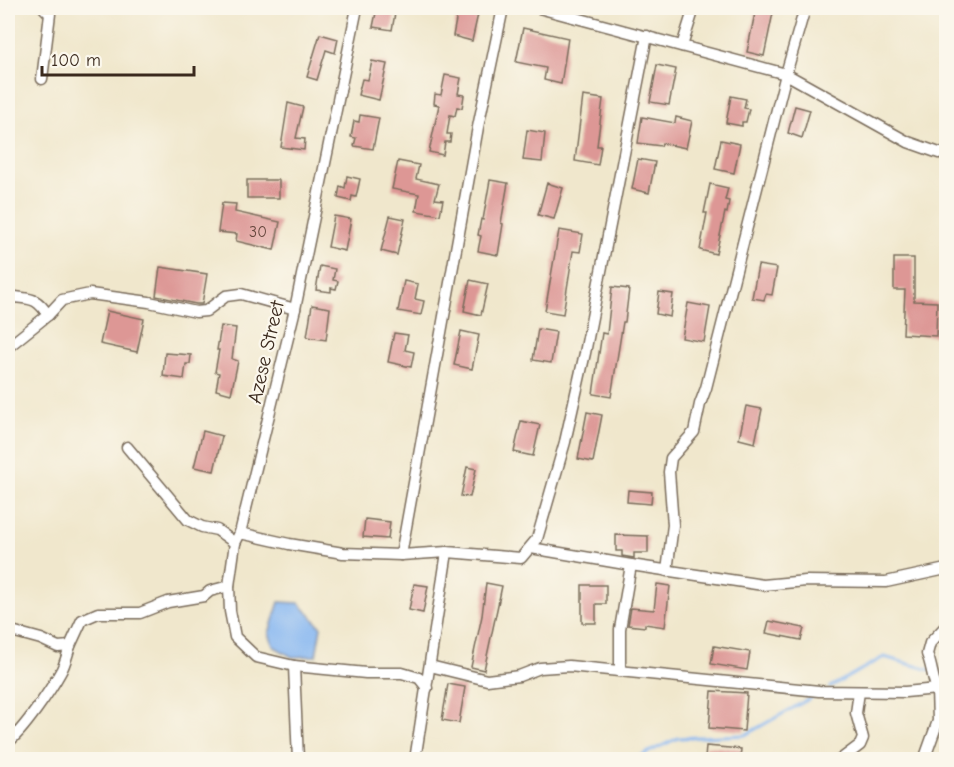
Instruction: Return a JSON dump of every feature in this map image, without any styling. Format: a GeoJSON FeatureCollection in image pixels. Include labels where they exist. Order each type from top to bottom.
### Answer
{"type":"FeatureCollection","features":[{"type":"Feature","properties":{"kind":"street"},"geometry":{"type":"LineString","coordinates":[[42,79],[50,14],[44,8]]}},
{"type":"Feature","properties":{"kind":"street","name":"Azese Street"},"geometry":{"type":"LineString","coordinates":[[357,8],[295,309],[238,538],[229,586],[230,611],[235,637],[255,657],[294,666],[366,673],[402,673],[418,678],[427,688]]}},
{"type":"Feature","properties":{"kind":"street"},"geometry":{"type":"LineString","coordinates":[[401,555],[478,127],[503,8]]}},
{"type":"Feature","properties":{"kind":"street"},"geometry":{"type":"LineString","coordinates":[[539,8],[786,74],[908,142],[939,153],[946,153]]}},
{"type":"Feature","properties":{"kind":"street"},"geometry":{"type":"LineString","coordinates":[[682,46],[694,8]]}},
{"type":"Feature","properties":{"kind":"street"},"geometry":{"type":"LineString","coordinates":[[668,571],[673,525],[669,472],[671,458],[694,432],[805,8]]}},
{"type":"Feature","properties":{"kind":"street"},"geometry":{"type":"LineString","coordinates":[[127,447],[188,520],[202,527],[238,538],[343,553],[401,555],[447,552],[521,558],[537,539],[566,442],[588,341],[647,36]]}},
{"type":"Feature","properties":{"kind":"street"},"geometry":{"type":"LineString","coordinates":[[8,347],[48,315],[62,300],[90,294],[149,302],[196,312],[206,311],[226,296],[241,294],[295,309]]}},
{"type":"Feature","properties":{"kind":"street"},"geometry":{"type":"LineString","coordinates":[[8,296],[32,299],[40,303],[48,315]]}},
{"type":"Feature","properties":{"kind":"street"},"geometry":{"type":"LineString","coordinates":[[531,548],[763,585],[806,581],[886,582],[946,568]]}},
{"type":"Feature","properties":{"kind":"street"},"geometry":{"type":"LineString","coordinates":[[415,759],[447,552]]}},
{"type":"Feature","properties":{"kind":"street"},"geometry":{"type":"LineString","coordinates":[[620,670],[620,629],[631,565]]}},
{"type":"Feature","properties":{"kind":"street"},"geometry":{"type":"LineString","coordinates":[[8,742],[33,712],[61,672],[82,620],[99,613],[140,613],[168,602],[204,596],[210,591],[229,586]]}},
{"type":"Feature","properties":{"kind":"street"},"geometry":{"type":"LineString","coordinates":[[924,759],[938,721],[942,691],[933,680],[934,672],[927,654],[930,643],[946,626]]}},
{"type":"Feature","properties":{"kind":"street"},"geometry":{"type":"LineString","coordinates":[[8,630],[41,639],[58,647],[70,646]]}},
{"type":"Feature","properties":{"kind":"street"},"geometry":{"type":"LineString","coordinates":[[294,666],[298,759]]}},
{"type":"Feature","properties":{"kind":"street"},"geometry":{"type":"LineString","coordinates":[[430,666],[487,680],[519,676],[540,668],[569,666],[819,691],[942,691]]}},
{"type":"Feature","properties":{"kind":"street"},"geometry":{"type":"LineString","coordinates":[[840,759],[860,745],[863,738],[856,713],[859,692]]}},
{"type":"Feature","properties":{"kind":"water"},"geometry":{"type":"Polygon","coordinates":[[[279,602],[299,603],[321,627],[316,656],[292,657],[273,646],[269,633],[279,602]]]}},
{"type":"Feature","properties":{"kind":"building"},"geometry":{"type":"Polygon","coordinates":[[[377,8],[396,8],[392,30],[373,27],[377,8]]]}},
{"type":"Feature","properties":{"kind":"building"},"geometry":{"type":"Polygon","coordinates":[[[756,8],[774,8],[764,56],[747,52],[756,8]]]}},
{"type":"Feature","properties":{"kind":"building"},"geometry":{"type":"Polygon","coordinates":[[[458,9],[478,14],[472,41],[453,36],[458,9]]]}},
{"type":"Feature","properties":{"kind":"building"},"geometry":{"type":"Polygon","coordinates":[[[523,28],[568,38],[561,84],[544,80],[546,68],[516,62],[523,28]]]}},
{"type":"Feature","properties":{"kind":"building"},"geometry":{"type":"Polygon","coordinates":[[[320,34],[338,39],[335,53],[326,50],[317,80],[307,77],[320,34]]]}},
{"type":"Feature","properties":{"kind":"building"},"geometry":{"type":"Polygon","coordinates":[[[372,61],[387,64],[379,100],[358,95],[362,79],[368,80],[372,61]]]}},
{"type":"Feature","properties":{"kind":"building"},"geometry":{"type":"Polygon","coordinates":[[[657,65],[676,69],[669,105],[650,102],[657,65]]]}},
{"type":"Feature","properties":{"kind":"building"},"geometry":{"type":"Polygon","coordinates":[[[445,75],[461,78],[458,94],[464,95],[462,108],[457,107],[455,116],[450,115],[447,134],[451,134],[450,142],[445,142],[443,155],[429,152],[439,105],[434,104],[435,94],[441,95],[445,75]]]}},
{"type":"Feature","properties":{"kind":"building"},"geometry":{"type":"Polygon","coordinates":[[[583,96],[603,99],[597,146],[601,146],[598,165],[575,161],[583,96]]]}},
{"type":"Feature","properties":{"kind":"building"},"geometry":{"type":"Polygon","coordinates":[[[731,96],[746,99],[744,108],[749,109],[746,122],[742,122],[742,126],[726,123],[731,96]]]}},
{"type":"Feature","properties":{"kind":"building"},"geometry":{"type":"Polygon","coordinates":[[[288,103],[303,107],[296,138],[305,139],[304,150],[281,147],[288,103]]]}},
{"type":"Feature","properties":{"kind":"building"},"geometry":{"type":"Polygon","coordinates":[[[795,106],[810,110],[802,138],[788,133],[795,106]]]}},
{"type":"Feature","properties":{"kind":"building"},"geometry":{"type":"Polygon","coordinates":[[[360,115],[379,118],[373,149],[354,146],[356,138],[351,137],[354,121],[359,122],[360,115]]]}},
{"type":"Feature","properties":{"kind":"building"},"geometry":{"type":"Polygon","coordinates":[[[642,117],[675,123],[676,117],[692,121],[686,148],[662,143],[661,146],[638,143],[642,117]]]}},
{"type":"Feature","properties":{"kind":"building"},"geometry":{"type":"Polygon","coordinates":[[[527,130],[545,133],[542,162],[523,160],[527,130]]]}},
{"type":"Feature","properties":{"kind":"building"},"geometry":{"type":"Polygon","coordinates":[[[721,140],[740,144],[734,173],[715,169],[721,140]]]}},
{"type":"Feature","properties":{"kind":"building"},"geometry":{"type":"Polygon","coordinates":[[[638,159],[655,162],[649,193],[632,189],[638,159]]]}},
{"type":"Feature","properties":{"kind":"building"},"geometry":{"type":"Polygon","coordinates":[[[398,161],[419,165],[416,179],[439,184],[435,199],[443,200],[440,215],[416,211],[419,194],[392,189],[398,161]]]}},
{"type":"Feature","properties":{"kind":"building"},"geometry":{"type":"Polygon","coordinates":[[[347,176],[360,179],[356,197],[352,196],[351,201],[338,198],[340,186],[345,188],[347,176]]]}},
{"type":"Feature","properties":{"kind":"building"},"geometry":{"type":"Polygon","coordinates":[[[247,180],[279,180],[279,198],[247,198],[247,180]]]}},
{"type":"Feature","properties":{"kind":"building"},"geometry":{"type":"Polygon","coordinates":[[[490,180],[508,183],[498,255],[478,251],[481,236],[478,235],[490,180]]]}},
{"type":"Feature","properties":{"kind":"building"},"geometry":{"type":"Polygon","coordinates":[[[547,183],[563,188],[554,219],[538,215],[547,183]]]}},
{"type":"Feature","properties":{"kind":"building"},"geometry":{"type":"Polygon","coordinates":[[[710,184],[728,188],[725,200],[729,201],[727,213],[725,212],[716,254],[700,250],[710,184]]]}},
{"type":"Feature","properties":{"kind":"building"},"geometry":{"type":"Polygon","coordinates":[[[222,203],[236,204],[235,212],[280,222],[274,250],[236,241],[237,234],[218,232],[222,203]]]}},
{"type":"Feature","properties":{"kind":"building"},"geometry":{"type":"Polygon","coordinates":[[[334,216],[351,219],[345,251],[328,247],[334,216]]]}},
{"type":"Feature","properties":{"kind":"building"},"geometry":{"type":"Polygon","coordinates":[[[390,216],[405,219],[397,255],[381,251],[390,216]]]}},
{"type":"Feature","properties":{"kind":"building"},"geometry":{"type":"Polygon","coordinates":[[[559,230],[583,234],[580,252],[573,251],[563,314],[545,311],[559,230]]]}},
{"type":"Feature","properties":{"kind":"building"},"geometry":{"type":"Polygon","coordinates":[[[894,258],[914,258],[914,301],[937,302],[936,336],[903,334],[905,290],[894,290],[894,258]]]}},
{"type":"Feature","properties":{"kind":"building"},"geometry":{"type":"Polygon","coordinates":[[[758,265],[777,268],[772,295],[766,294],[764,300],[752,298],[758,265]]]}},
{"type":"Feature","properties":{"kind":"building"},"geometry":{"type":"Polygon","coordinates":[[[320,266],[335,269],[333,280],[338,281],[336,289],[331,288],[331,292],[316,290],[320,266]]]}},
{"type":"Feature","properties":{"kind":"building"},"geometry":{"type":"Polygon","coordinates":[[[160,267],[207,274],[202,304],[156,296],[160,267]]]}},
{"type":"Feature","properties":{"kind":"building"},"geometry":{"type":"Polygon","coordinates":[[[470,280],[488,284],[481,315],[464,311],[470,280]]]}},
{"type":"Feature","properties":{"kind":"building"},"geometry":{"type":"Polygon","coordinates":[[[404,281],[418,284],[415,299],[424,301],[421,315],[398,311],[404,281]]]}},
{"type":"Feature","properties":{"kind":"building"},"geometry":{"type":"Polygon","coordinates":[[[612,287],[629,289],[611,397],[593,394],[602,333],[607,334],[612,287]]]}},
{"type":"Feature","properties":{"kind":"building"},"geometry":{"type":"Polygon","coordinates":[[[659,292],[673,294],[670,317],[656,314],[659,292]]]}},
{"type":"Feature","properties":{"kind":"building"},"geometry":{"type":"Polygon","coordinates":[[[688,303],[710,307],[704,342],[682,338],[688,303]]]}},
{"type":"Feature","properties":{"kind":"building"},"geometry":{"type":"Polygon","coordinates":[[[312,305],[330,308],[326,340],[307,337],[312,305]]]}},
{"type":"Feature","properties":{"kind":"building"},"geometry":{"type":"Polygon","coordinates":[[[107,311],[144,319],[137,352],[100,344],[107,311]]]}},
{"type":"Feature","properties":{"kind":"building"},"geometry":{"type":"Polygon","coordinates":[[[221,326],[236,328],[232,359],[238,361],[231,394],[216,390],[219,373],[215,372],[221,326]]]}},
{"type":"Feature","properties":{"kind":"building"},"geometry":{"type":"Polygon","coordinates":[[[538,329],[556,332],[551,363],[533,360],[538,329]]]}},
{"type":"Feature","properties":{"kind":"building"},"geometry":{"type":"Polygon","coordinates":[[[461,331],[479,335],[472,369],[454,365],[461,331]]]}},
{"type":"Feature","properties":{"kind":"building"},"geometry":{"type":"Polygon","coordinates":[[[394,333],[408,335],[405,350],[414,352],[411,367],[388,362],[394,333]]]}},
{"type":"Feature","properties":{"kind":"building"},"geometry":{"type":"Polygon","coordinates":[[[165,353],[191,355],[190,364],[186,364],[184,379],[163,376],[165,353]]]}},
{"type":"Feature","properties":{"kind":"building"},"geometry":{"type":"Polygon","coordinates":[[[746,406],[762,409],[755,443],[739,439],[746,406]]]}},
{"type":"Feature","properties":{"kind":"building"},"geometry":{"type":"Polygon","coordinates":[[[587,412],[602,415],[593,462],[578,459],[587,412]]]}},
{"type":"Feature","properties":{"kind":"building"},"geometry":{"type":"Polygon","coordinates":[[[521,421],[540,425],[533,456],[514,452],[521,421]]]}},
{"type":"Feature","properties":{"kind":"building"},"geometry":{"type":"Polygon","coordinates":[[[203,431],[222,436],[214,471],[194,467],[203,431]]]}},
{"type":"Feature","properties":{"kind":"building"},"geometry":{"type":"Polygon","coordinates":[[[467,467],[476,469],[470,497],[461,496],[467,467]]]}},
{"type":"Feature","properties":{"kind":"building"},"geometry":{"type":"Polygon","coordinates":[[[628,490],[652,492],[651,504],[627,502],[628,490]]]}},
{"type":"Feature","properties":{"kind":"building"},"geometry":{"type":"Polygon","coordinates":[[[365,519],[390,522],[388,539],[363,537],[365,519]]]}},
{"type":"Feature","properties":{"kind":"building"},"geometry":{"type":"Polygon","coordinates":[[[616,535],[648,536],[648,553],[634,553],[634,558],[622,556],[622,551],[616,551],[616,535]]]}},
{"type":"Feature","properties":{"kind":"building"},"geometry":{"type":"Polygon","coordinates":[[[486,583],[502,586],[484,670],[471,667],[482,616],[486,583]]]}},
{"type":"Feature","properties":{"kind":"building"},"geometry":{"type":"Polygon","coordinates":[[[414,584],[428,586],[423,613],[409,610],[414,584]]]}},
{"type":"Feature","properties":{"kind":"building"},"geometry":{"type":"Polygon","coordinates":[[[657,584],[670,586],[665,627],[645,624],[645,627],[628,625],[631,608],[654,610],[657,584]]]}},
{"type":"Feature","properties":{"kind":"building"},"geometry":{"type":"Polygon","coordinates":[[[582,585],[606,585],[606,604],[596,604],[596,623],[582,623],[582,585]]]}},
{"type":"Feature","properties":{"kind":"building"},"geometry":{"type":"Polygon","coordinates":[[[769,621],[804,628],[801,640],[766,633],[769,621]]]}},
{"type":"Feature","properties":{"kind":"building"},"geometry":{"type":"Polygon","coordinates":[[[714,646],[750,652],[747,670],[711,664],[714,646]]]}},
{"type":"Feature","properties":{"kind":"building"},"geometry":{"type":"Polygon","coordinates":[[[448,684],[465,687],[459,723],[442,720],[448,684]]]}},
{"type":"Feature","properties":{"kind":"building"},"geometry":{"type":"Polygon","coordinates":[[[712,691],[747,693],[744,731],[709,728],[712,691]]]}},
{"type":"Feature","properties":{"kind":"building"},"geometry":{"type":"Polygon","coordinates":[[[706,746],[741,749],[740,759],[705,759],[706,746]]]}},
{"type":"Feature","properties":{"kind":"waterway"},"geometry":{"type":"LineString","coordinates":[[830,687],[884,657],[930,670]]}},
{"type":"Feature","properties":{"kind":"waterway"},"geometry":{"type":"LineString","coordinates":[[936,672],[946,675]]}},
{"type":"Feature","properties":{"kind":"waterway"},"geometry":{"type":"LineString","coordinates":[[632,760],[678,738],[745,735],[816,695]]}}]}
